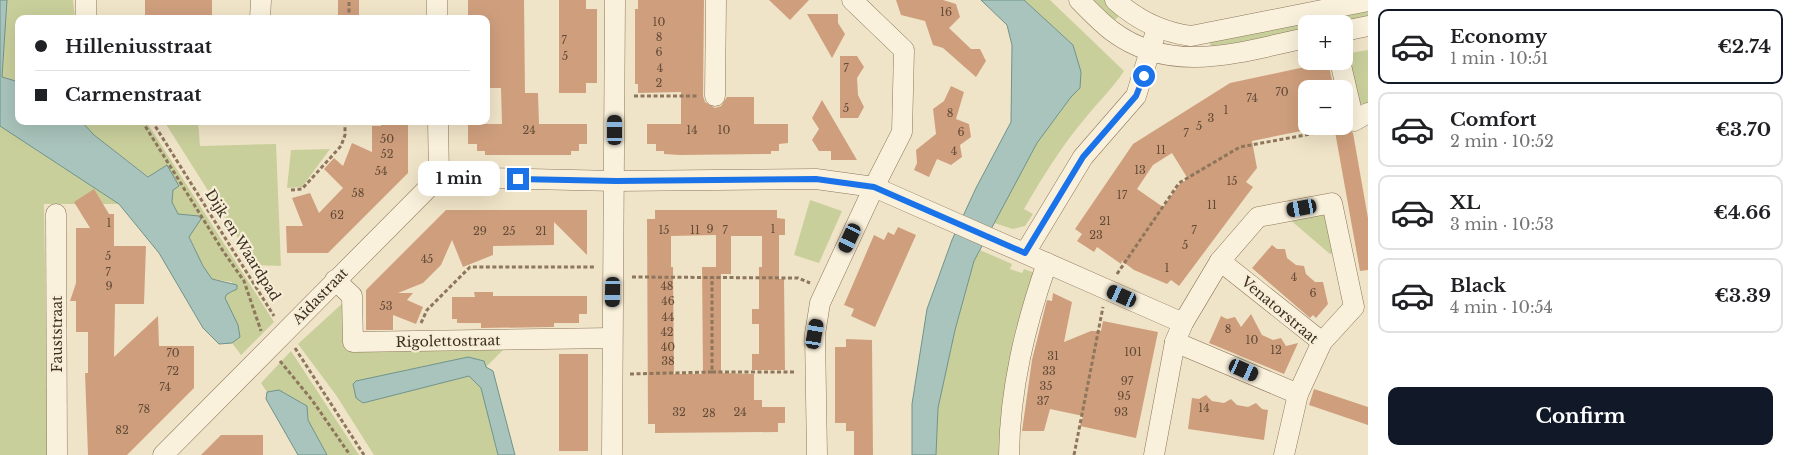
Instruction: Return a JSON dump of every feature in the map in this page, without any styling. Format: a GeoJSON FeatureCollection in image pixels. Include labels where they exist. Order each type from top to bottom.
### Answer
{"type":"FeatureCollection","features":[{"type":"Feature","properties":{"kind":"street"},"geometry":{"type":"LineString","coordinates":[[86,0],[86,15]]}},
{"type":"Feature","properties":{"kind":"street"},"geometry":{"type":"LineString","coordinates":[[260,15],[261,0]]}},
{"type":"Feature","properties":{"kind":"street"},"geometry":{"type":"LineString","coordinates":[[437,0],[437,15]]}},
{"type":"Feature","properties":{"kind":"street"},"geometry":{"type":"LineString","coordinates":[[612,455],[612,338],[616,181],[615,0]]}},
{"type":"Feature","properties":{"kind":"street"},"geometry":{"type":"LineString","coordinates":[[715,96],[716,0]]}},
{"type":"Feature","properties":{"kind":"street"},"geometry":{"type":"LineString","coordinates":[[817,455],[815,334],[820,303],[902,132],[904,50],[852,0]]}},
{"type":"Feature","properties":{"kind":"street"},"geometry":{"type":"LineString","coordinates":[[1079,0],[1110,30],[1129,42],[1184,58],[1205,58],[1298,40]]}},
{"type":"Feature","properties":{"kind":"street"},"geometry":{"type":"LineString","coordinates":[[1116,0],[1128,12],[1157,28],[1179,34],[1201,35],[1368,1]]}},
{"type":"Feature","properties":{"kind":"street"},"geometry":{"type":"LineString","coordinates":[[1353,28],[1368,26]]}},
{"type":"Feature","properties":{"kind":"street"},"geometry":{"type":"LineString","coordinates":[[1025,253],[1083,157],[1136,96],[1152,50],[1157,28]]}},
{"type":"Feature","properties":{"kind":"street"},"geometry":{"type":"LineString","coordinates":[[1342,70],[1354,121],[1368,113]]}},
{"type":"Feature","properties":{"kind":"street"},"geometry":{"type":"LineString","coordinates":[[438,125],[439,177],[616,181],[816,179],[874,187],[1182,323]]}},
{"type":"Feature","properties":{"kind":"street","name":"Aïdastraat"},"geometry":{"type":"LineString","coordinates":[[163,455],[439,177]]}},
{"type":"Feature","properties":{"kind":"street"},"geometry":{"type":"LineString","coordinates":[[1154,455],[1175,342],[1182,323],[1220,260],[1258,217],[1332,203],[1354,306],[1322,342]]}},
{"type":"Feature","properties":{"kind":"street","name":"Fauststraat"},"geometry":{"type":"LineString","coordinates":[[56,214],[57,455]]}},
{"type":"Feature","properties":{"kind":"street","name":"Venatorstraat"},"geometry":{"type":"LineString","coordinates":[[1220,260],[1322,342],[1298,394],[1284,455]]}},
{"type":"Feature","properties":{"kind":"street"},"geometry":{"type":"LineString","coordinates":[[1009,455],[1017,368],[1030,312],[1047,263]]}},
{"type":"Feature","properties":{"kind":"street","name":"Rigolettostraat"},"geometry":{"type":"LineString","coordinates":[[335,280],[352,296],[353,342],[612,338]]}},
{"type":"Feature","properties":{"kind":"street"},"geometry":{"type":"LineString","coordinates":[[1175,342],[1298,394]]}},
{"type":"Feature","properties":{"kind":"path"},"geometry":{"type":"LineString","coordinates":[[348,0],[348,15]]}},
{"type":"Feature","properties":{"kind":"path"},"geometry":{"type":"LineString","coordinates":[[615,96],[715,96]]}},
{"type":"Feature","properties":{"kind":"path"},"geometry":{"type":"LineString","coordinates":[[145,125],[244,281],[255,316],[269,348],[312,400],[350,455]]}},
{"type":"Feature","properties":{"kind":"path","name":"Dijk en Waardpad"},"geometry":{"type":"LineString","coordinates":[[155,125],[364,455]]}},
{"type":"Feature","properties":{"kind":"path"},"geometry":{"type":"LineString","coordinates":[[291,190],[302,189],[341,146],[345,135],[345,125]]}},
{"type":"Feature","properties":{"kind":"path"},"geometry":{"type":"LineString","coordinates":[[1074,455],[1107,290],[1178,183],[1235,149],[1304,135]]}},
{"type":"Feature","properties":{"kind":"path"},"geometry":{"type":"LineString","coordinates":[[421,341],[421,322],[427,310],[470,267],[614,272],[712,278],[798,278],[826,289]]}},
{"type":"Feature","properties":{"kind":"path"},"geometry":{"type":"LineString","coordinates":[[712,278],[712,372]]}},
{"type":"Feature","properties":{"kind":"path"},"geometry":{"type":"LineString","coordinates":[[612,375],[712,372],[816,372]]}},
{"type":"Feature","properties":{"kind":"green space"},"geometry":{"type":"Polygon","coordinates":[[[7,0],[73,0],[75,15],[15,15],[15,81],[2,78],[7,0]]]}},
{"type":"Feature","properties":{"kind":"green space"},"geometry":{"type":"Polygon","coordinates":[[[1024,0],[1050,0],[1124,71],[1070,138],[1046,172],[1024,209],[1033,214],[1025,226],[1013,229],[994,223],[1042,134],[1066,102],[1080,88],[1073,45],[1024,0]]]}},
{"type":"Feature","properties":{"kind":"green space"},"geometry":{"type":"Polygon","coordinates":[[[1088,0],[1106,0],[1121,14],[1112,23],[1088,0]]]}},
{"type":"Feature","properties":{"kind":"green space"},"geometry":{"type":"Polygon","coordinates":[[[1368,7],[1368,20],[1353,22],[1353,15],[1328,15],[1368,7]]]}},
{"type":"Feature","properties":{"kind":"green space"},"geometry":{"type":"Polygon","coordinates":[[[1298,21],[1298,35],[1212,52],[1209,39],[1298,21]]]}},
{"type":"Feature","properties":{"kind":"green space"},"geometry":{"type":"Polygon","coordinates":[[[1368,50],[1368,107],[1355,99],[1353,80],[1350,80],[1348,70],[1353,70],[1353,52],[1368,50]]]}},
{"type":"Feature","properties":{"kind":"green space"},"geometry":{"type":"Polygon","coordinates":[[[85,125],[149,125],[274,322],[241,355],[232,343],[240,336],[225,298],[227,294],[233,292],[232,282],[212,279],[203,266],[189,236],[199,216],[178,214],[172,202],[173,190],[166,166],[149,177],[94,135],[85,125]]]}},
{"type":"Feature","properties":{"kind":"green space"},"geometry":{"type":"Polygon","coordinates":[[[167,125],[198,125],[200,146],[276,144],[281,266],[255,265],[167,125]]]}},
{"type":"Feature","properties":{"kind":"green space"},"geometry":{"type":"Polygon","coordinates":[[[0,126],[119,204],[44,204],[48,455],[0,455],[0,126]]]}},
{"type":"Feature","properties":{"kind":"green space"},"geometry":{"type":"Polygon","coordinates":[[[330,149],[302,187],[287,188],[291,150],[330,149]]]}},
{"type":"Feature","properties":{"kind":"green space"},"geometry":{"type":"Polygon","coordinates":[[[810,200],[842,211],[819,263],[794,255],[810,200]]]}},
{"type":"Feature","properties":{"kind":"green space"},"geometry":{"type":"Polygon","coordinates":[[[1326,211],[1336,253],[1330,254],[1288,218],[1326,211]]]}},
{"type":"Feature","properties":{"kind":"green space"},"geometry":{"type":"Polygon","coordinates":[[[980,250],[1012,264],[1010,269],[1022,273],[1024,269],[1038,274],[1001,455],[936,455],[938,408],[955,330],[974,261],[980,250]]]}},
{"type":"Feature","properties":{"kind":"green space"},"geometry":{"type":"Polygon","coordinates":[[[345,301],[349,345],[507,346],[486,367],[468,357],[356,381],[353,384],[356,398],[363,403],[469,376],[481,387],[498,455],[374,455],[336,395],[298,344],[345,301]]]}},
{"type":"Feature","properties":{"kind":"green space"},"geometry":{"type":"Polygon","coordinates":[[[291,351],[359,455],[327,455],[308,420],[307,406],[279,390],[267,392],[261,383],[291,351]]]}},
{"type":"Feature","properties":{"kind":"water"},"geometry":{"type":"Polygon","coordinates":[[[0,0],[7,0],[2,77],[15,81],[15,125],[85,125],[94,135],[148,177],[167,165],[179,186],[173,190],[172,202],[178,214],[199,216],[201,219],[189,237],[203,266],[212,279],[237,285],[237,289],[227,294],[225,298],[238,325],[240,337],[232,343],[219,344],[203,328],[159,253],[119,204],[0,126],[0,0]]]}},
{"type":"Feature","properties":{"kind":"water"},"geometry":{"type":"Polygon","coordinates":[[[981,0],[1024,0],[1073,45],[1081,72],[1080,88],[1071,97],[1037,143],[974,261],[955,330],[938,408],[936,455],[912,455],[912,404],[927,309],[952,240],[976,188],[1011,122],[1012,45],[1007,25],[981,0]]]}},
{"type":"Feature","properties":{"kind":"water"},"geometry":{"type":"Polygon","coordinates":[[[468,357],[484,361],[486,367],[493,371],[515,455],[498,455],[481,388],[469,376],[363,403],[356,398],[353,384],[356,381],[468,357]]]}},
{"type":"Feature","properties":{"kind":"water"},"geometry":{"type":"Polygon","coordinates":[[[279,390],[307,406],[308,420],[327,455],[298,455],[266,399],[267,392],[279,390]]]}},
{"type":"Feature","properties":{"kind":"building"},"geometry":{"type":"Polygon","coordinates":[[[145,0],[212,0],[212,15],[145,15],[145,0]]]}},
{"type":"Feature","properties":{"kind":"building"},"geometry":{"type":"Polygon","coordinates":[[[338,0],[359,0],[359,15],[338,15],[338,0]]]}},
{"type":"Feature","properties":{"kind":"building"},"geometry":{"type":"Polygon","coordinates":[[[468,0],[524,0],[525,93],[538,93],[539,124],[587,124],[587,144],[579,144],[579,151],[571,151],[571,155],[485,155],[485,151],[477,151],[477,144],[468,144],[468,125],[502,124],[501,88],[490,88],[490,15],[468,15],[468,0]]]}},
{"type":"Feature","properties":{"kind":"building"},"geometry":{"type":"Polygon","coordinates":[[[559,0],[586,0],[586,9],[597,9],[597,83],[586,83],[586,93],[559,93],[559,0]]]}},
{"type":"Feature","properties":{"kind":"building"},"geometry":{"type":"Polygon","coordinates":[[[638,0],[704,0],[703,96],[705,102],[715,108],[721,106],[727,97],[754,97],[754,124],[788,124],[788,143],[779,144],[779,151],[771,151],[771,154],[680,155],[664,154],[664,151],[656,151],[656,144],[647,144],[647,124],[681,124],[681,92],[638,93],[638,84],[635,84],[635,9],[638,9],[638,0]]]}},
{"type":"Feature","properties":{"kind":"building"},"geometry":{"type":"Polygon","coordinates":[[[769,0],[809,0],[790,20],[769,0]]]}},
{"type":"Feature","properties":{"kind":"building"},"geometry":{"type":"Polygon","coordinates":[[[896,0],[943,0],[956,4],[960,17],[949,28],[971,49],[980,49],[986,61],[976,77],[943,48],[933,45],[925,21],[901,15],[896,0]]]}},
{"type":"Feature","properties":{"kind":"building"},"geometry":{"type":"Polygon","coordinates":[[[807,14],[838,14],[838,23],[845,34],[832,58],[807,14]]]}},
{"type":"Feature","properties":{"kind":"building"},"geometry":{"type":"Polygon","coordinates":[[[840,56],[857,56],[864,67],[857,78],[858,95],[864,107],[858,118],[840,118],[840,56]]]}},
{"type":"Feature","properties":{"kind":"building"},"geometry":{"type":"Polygon","coordinates":[[[1298,68],[1298,70],[1330,70],[1332,80],[1298,80],[1298,132],[1252,141],[1257,168],[1246,182],[1253,187],[1179,286],[1171,280],[1167,284],[1134,270],[1122,261],[1121,264],[1097,247],[1094,252],[1077,241],[1082,234],[1075,229],[1133,144],[1230,83],[1298,68]],[[1172,153],[1153,165],[1137,189],[1163,207],[1180,184],[1188,179],[1172,153]]]}},
{"type":"Feature","properties":{"kind":"building"},"geometry":{"type":"Polygon","coordinates":[[[951,86],[964,92],[956,119],[969,124],[971,137],[960,145],[962,157],[951,165],[937,159],[929,177],[914,170],[917,163],[916,150],[936,134],[933,109],[944,101],[951,86]]]}},
{"type":"Feature","properties":{"kind":"building"},"geometry":{"type":"Polygon","coordinates":[[[822,100],[857,160],[831,160],[831,151],[819,151],[812,140],[819,129],[812,118],[822,100]]]}},
{"type":"Feature","properties":{"kind":"building"},"geometry":{"type":"Polygon","coordinates":[[[408,125],[408,173],[328,253],[287,253],[286,226],[303,226],[292,198],[310,193],[319,213],[343,188],[324,169],[334,158],[343,166],[352,143],[372,152],[372,126],[408,125]]]}},
{"type":"Feature","properties":{"kind":"building"},"geometry":{"type":"Polygon","coordinates":[[[1353,133],[1368,218],[1368,270],[1360,271],[1336,135],[1353,135],[1353,133]]]}},
{"type":"Feature","properties":{"kind":"building"},"geometry":{"type":"Polygon","coordinates":[[[94,189],[109,214],[114,214],[114,246],[146,246],[144,304],[115,304],[114,357],[158,316],[159,346],[194,346],[194,388],[127,455],[88,455],[85,373],[88,373],[88,332],[76,332],[76,301],[70,301],[76,283],[76,228],[90,228],[74,202],[94,189]]]}},
{"type":"Feature","properties":{"kind":"building"},"geometry":{"type":"Polygon","coordinates":[[[446,210],[587,210],[587,255],[554,222],[554,245],[493,246],[493,255],[463,267],[452,240],[441,265],[423,283],[398,293],[413,293],[407,300],[423,307],[416,324],[393,315],[393,330],[366,330],[366,290],[446,210]]]}},
{"type":"Feature","properties":{"kind":"building"},"geometry":{"type":"Polygon","coordinates":[[[655,210],[777,210],[777,218],[785,219],[785,235],[779,235],[779,279],[784,279],[785,370],[752,370],[752,354],[759,354],[759,324],[752,324],[752,309],[759,309],[759,267],[762,267],[762,236],[731,236],[731,274],[721,274],[721,373],[754,374],[754,400],[762,400],[762,407],[785,407],[785,423],[778,423],[778,432],[655,433],[655,424],[648,424],[647,219],[655,219],[655,210]],[[716,235],[671,236],[674,374],[703,374],[702,267],[716,267],[716,235]]]}},
{"type":"Feature","properties":{"kind":"building"},"geometry":{"type":"Polygon","coordinates":[[[898,227],[916,235],[875,327],[851,316],[854,309],[844,305],[874,235],[884,240],[888,232],[894,235],[898,227]]]}},
{"type":"Feature","properties":{"kind":"building"},"geometry":{"type":"Polygon","coordinates":[[[1272,245],[1277,249],[1285,249],[1287,258],[1296,265],[1304,266],[1306,274],[1315,282],[1323,282],[1328,304],[1316,318],[1313,315],[1310,318],[1252,268],[1272,245]]]}},
{"type":"Feature","properties":{"kind":"building"},"geometry":{"type":"Polygon","coordinates":[[[474,292],[493,292],[493,296],[587,296],[587,314],[579,314],[579,323],[554,323],[554,327],[481,328],[481,323],[457,323],[457,319],[452,319],[452,297],[475,297],[474,292]]]}},
{"type":"Feature","properties":{"kind":"building"},"geometry":{"type":"Polygon","coordinates":[[[1053,293],[1072,302],[1064,342],[1091,331],[1101,331],[1103,321],[1158,332],[1136,438],[1080,426],[1083,416],[1050,409],[1044,431],[1022,431],[1032,360],[1047,300],[1052,301],[1053,293]]]}},
{"type":"Feature","properties":{"kind":"building"},"geometry":{"type":"Polygon","coordinates":[[[1251,314],[1262,335],[1273,340],[1281,338],[1286,346],[1298,343],[1284,374],[1209,343],[1221,316],[1227,319],[1235,317],[1241,327],[1251,314]]]}},
{"type":"Feature","properties":{"kind":"building"},"geometry":{"type":"Polygon","coordinates":[[[846,339],[872,340],[873,455],[854,455],[854,431],[846,431],[846,423],[835,423],[835,347],[846,347],[846,339]]]}},
{"type":"Feature","properties":{"kind":"building"},"geometry":{"type":"Polygon","coordinates":[[[559,354],[588,354],[588,451],[559,451],[559,354]]]}},
{"type":"Feature","properties":{"kind":"building"},"geometry":{"type":"Polygon","coordinates":[[[1314,389],[1368,407],[1368,425],[1309,405],[1314,389]]]}},
{"type":"Feature","properties":{"kind":"building"},"geometry":{"type":"Polygon","coordinates":[[[1206,395],[1212,401],[1224,403],[1231,399],[1237,405],[1248,407],[1256,403],[1262,409],[1268,410],[1264,440],[1188,429],[1192,398],[1199,399],[1206,395]]]}},
{"type":"Feature","properties":{"kind":"building"},"geometry":{"type":"Polygon","coordinates":[[[221,435],[263,435],[263,455],[201,455],[221,435]]]}},
{"type":"Feature","properties":{"kind":"route"},"geometry":{"type":"LineString","coordinates":[[518,179],[616,181],[816,179],[874,187],[1025,253],[1083,157],[1136,96],[1144,76]]}}]}
